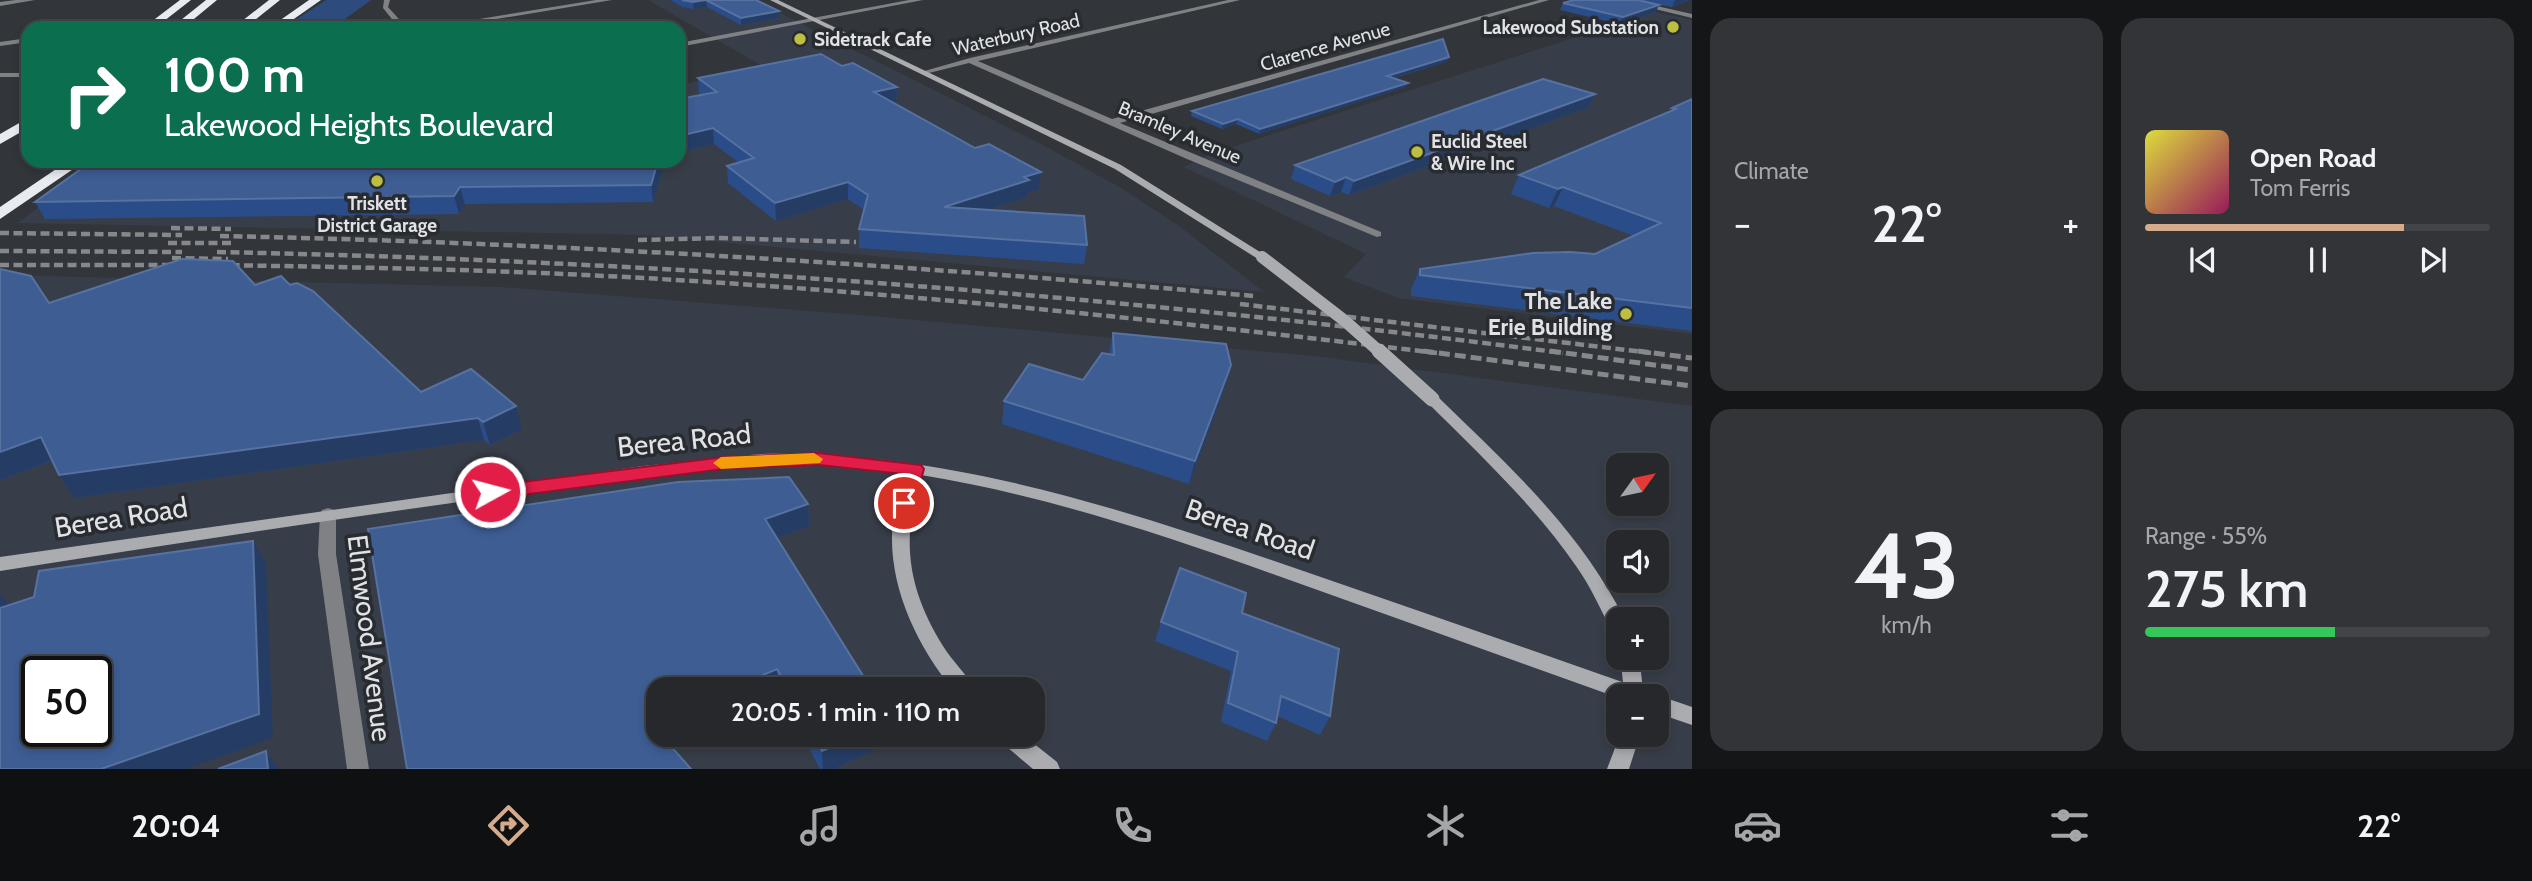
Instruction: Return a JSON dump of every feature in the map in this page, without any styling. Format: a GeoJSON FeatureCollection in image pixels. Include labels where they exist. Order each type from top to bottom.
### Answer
{"type":"FeatureCollection","features":[{"type":"Feature","properties":{"kind":"highway"},"geometry":{"type":"LineString","coordinates":[[158,21],[186,0]]}},
{"type":"Feature","properties":{"kind":"highway"},"geometry":{"type":"LineString","coordinates":[[185,21],[212,0]]}},
{"type":"Feature","properties":{"kind":"highway"},"geometry":{"type":"LineString","coordinates":[[247,21],[275,0]]}},
{"type":"Feature","properties":{"kind":"highway"},"geometry":{"type":"LineString","coordinates":[[284,21],[316,0]]}},
{"type":"Feature","properties":{"kind":"highway"},"geometry":{"type":"LineString","coordinates":[[0,140],[21,126]]}},
{"type":"Feature","properties":{"kind":"highway"},"geometry":{"type":"LineString","coordinates":[[0,208],[54,168]]}},
{"type":"Feature","properties":{"kind":"highway"},"geometry":{"type":"LineString","coordinates":[[0,214],[68,168]]}},
{"type":"Feature","properties":{"kind":"main road"},"geometry":{"type":"LineString","coordinates":[[773,0],[1118,167],[1262,257],[1345,321],[1432,399],[1543,514],[1583,562],[1609,607]]}},
{"type":"Feature","properties":{"kind":"main road","name":"Berea Road"},"geometry":{"type":"LineString","coordinates":[[0,564],[328,514],[670,468],[765,460],[841,460],[915,469],[1037,492],[1149,524],[1606,685]]}},
{"type":"Feature","properties":{"kind":"main road"},"geometry":{"type":"LineString","coordinates":[[915,469],[901,523],[901,554],[912,607],[953,677]]}},
{"type":"Feature","properties":{"kind":"main road"},"geometry":{"type":"LineString","coordinates":[[1669,708],[1692,716]]}},
{"type":"Feature","properties":{"kind":"main road"},"geometry":{"type":"LineString","coordinates":[[1022,747],[1049,769]]}},
{"type":"Feature","properties":{"kind":"main road"},"geometry":{"type":"LineString","coordinates":[[1618,769],[1626,747]]}},
{"type":"Feature","properties":{"kind":"street"},"geometry":{"type":"LineString","coordinates":[[0,4],[32,0]]}},
{"type":"Feature","properties":{"kind":"street"},"geometry":{"type":"LineString","coordinates":[[387,0],[385,7],[397,21]]}},
{"type":"Feature","properties":{"kind":"street"},"geometry":{"type":"LineString","coordinates":[[473,21],[608,0]]}},
{"type":"Feature","properties":{"kind":"street"},"geometry":{"type":"LineString","coordinates":[[686,44],[920,0]]}},
{"type":"Feature","properties":{"kind":"street","name":"Waterbury Road"},"geometry":{"type":"LineString","coordinates":[[925,72],[1237,0]]}},
{"type":"Feature","properties":{"kind":"street","name":"Clarence Avenue"},"geometry":{"type":"LineString","coordinates":[[1112,122],[1546,0]]}},
{"type":"Feature","properties":{"kind":"street"},"geometry":{"type":"LineString","coordinates":[[1621,0],[1692,16]]}},
{"type":"Feature","properties":{"kind":"street"},"geometry":{"type":"LineString","coordinates":[[0,44],[21,41]]}},
{"type":"Feature","properties":{"kind":"street","name":"Bramley Avenue"},"geometry":{"type":"LineString","coordinates":[[970,60],[1377,234]]}},
{"type":"Feature","properties":{"kind":"street"},"geometry":{"type":"LineString","coordinates":[[0,75],[21,75]]}},
{"type":"Feature","properties":{"kind":"street","name":"Elmwood Avenue"},"geometry":{"type":"LineString","coordinates":[[328,514],[327,554],[358,769]]}},
{"type":"Feature","properties":{"kind":"shaded area"},"geometry":{"type":"Polygon","coordinates":[[[326,0],[371,0],[342,21],[294,21],[326,0]]]}},
{"type":"Feature","properties":{"kind":"shaded area"},"geometry":{"type":"Polygon","coordinates":[[[648,0],[754,0],[1043,145],[1121,188],[1179,226],[1264,292],[646,235],[17,223],[93,168],[686,168],[686,84],[764,67],[648,0]]]}},
{"type":"Feature","properties":{"kind":"shaded area"},"geometry":{"type":"Polygon","coordinates":[[[1655,12],[1692,20],[1692,334],[1398,298],[1344,277],[1366,254],[1184,167],[1210,154],[1655,12]]]}},
{"type":"Feature","properties":{"kind":"shaded area"},"geometry":{"type":"Polygon","coordinates":[[[0,275],[500,287],[861,315],[1314,356],[1692,406],[1692,769],[0,769],[0,275]]]}},
{"type":"Feature","properties":{"kind":"building"},"geometry":{"type":"Polygon","coordinates":[[[706,0],[756,0],[779,11],[741,18],[706,0]]]}},
{"type":"Feature","properties":{"kind":"building"},"geometry":{"type":"Polygon","coordinates":[[[1574,0],[1638,0],[1659,5],[1623,17],[1563,3],[1574,0]]]}},
{"type":"Feature","properties":{"kind":"building"},"geometry":{"type":"Polygon","coordinates":[[[1443,39],[1449,57],[1387,76],[1408,83],[1260,129],[1238,119],[1223,124],[1192,111],[1443,39]]]}},
{"type":"Feature","properties":{"kind":"building"},"geometry":{"type":"Polygon","coordinates":[[[821,54],[842,66],[853,63],[897,87],[874,92],[975,148],[989,144],[1041,172],[1024,177],[1029,180],[944,207],[1084,216],[1087,245],[859,229],[868,195],[848,182],[775,203],[727,166],[754,158],[713,128],[686,134],[686,98],[717,92],[698,78],[821,54]]]}},
{"type":"Feature","properties":{"kind":"building"},"geometry":{"type":"Polygon","coordinates":[[[1543,79],[1595,94],[1354,181],[1346,177],[1335,182],[1295,165],[1543,79]]]}},
{"type":"Feature","properties":{"kind":"building"},"geometry":{"type":"Polygon","coordinates":[[[1692,99],[1692,308],[1420,275],[1420,269],[1533,253],[1595,254],[1661,223],[1563,187],[1558,189],[1519,175],[1676,109],[1672,108],[1692,99]]]}},
{"type":"Feature","properties":{"kind":"building"},"geometry":{"type":"Polygon","coordinates":[[[82,168],[656,168],[651,185],[460,187],[454,196],[35,202],[82,168]]]}},
{"type":"Feature","properties":{"kind":"building"},"geometry":{"type":"Polygon","coordinates":[[[182,259],[233,261],[255,285],[281,276],[290,285],[297,283],[313,291],[421,392],[471,369],[516,406],[483,422],[478,418],[59,475],[41,437],[0,452],[0,269],[31,276],[49,303],[182,259]]]}},
{"type":"Feature","properties":{"kind":"building"},"geometry":{"type":"Polygon","coordinates":[[[1113,333],[1226,344],[1231,365],[1195,461],[1004,401],[1029,364],[1083,380],[1102,353],[1114,355],[1113,333]]]}},
{"type":"Feature","properties":{"kind":"building"},"geometry":{"type":"Polygon","coordinates":[[[789,477],[808,504],[765,519],[864,677],[781,677],[777,669],[758,677],[646,677],[646,747],[672,747],[691,769],[407,769],[368,529],[678,482],[789,477]]]}},
{"type":"Feature","properties":{"kind":"building"},"geometry":{"type":"Polygon","coordinates":[[[253,541],[259,714],[101,769],[0,769],[0,608],[34,597],[39,571],[253,541]]]}},
{"type":"Feature","properties":{"kind":"building"},"geometry":{"type":"Polygon","coordinates":[[[1180,568],[1246,593],[1242,613],[1339,649],[1330,716],[1281,696],[1276,723],[1228,703],[1238,652],[1161,622],[1180,568]]]}},
{"type":"Feature","properties":{"kind":"building"},"geometry":{"type":"Polygon","coordinates":[[[266,751],[268,769],[218,769],[266,751]]]}},
{"type":"Feature","properties":{"kind":"railway"},"geometry":{"type":"LineString","coordinates":[[171,228],[231,229]]}},
{"type":"Feature","properties":{"kind":"railway"},"geometry":{"type":"LineString","coordinates":[[0,233],[182,235]]}},
{"type":"Feature","properties":{"kind":"railway"},"geometry":{"type":"LineString","coordinates":[[220,236],[479,244],[738,257],[1254,296]]}},
{"type":"Feature","properties":{"kind":"railway"},"geometry":{"type":"LineString","coordinates":[[638,240],[718,238],[856,242]]}},
{"type":"Feature","properties":{"kind":"railway"},"geometry":{"type":"LineString","coordinates":[[168,243],[231,243]]}},
{"type":"Feature","properties":{"kind":"railway"},"geometry":{"type":"LineString","coordinates":[[0,251],[182,252]]}},
{"type":"Feature","properties":{"kind":"railway"},"geometry":{"type":"LineString","coordinates":[[217,252],[555,263],[891,284],[1228,314],[1563,353]]}},
{"type":"Feature","properties":{"kind":"railway"},"geometry":{"type":"LineString","coordinates":[[172,258],[228,259]]}},
{"type":"Feature","properties":{"kind":"railway"},"geometry":{"type":"LineString","coordinates":[[0,265],[182,265]]}},
{"type":"Feature","properties":{"kind":"railway"},"geometry":{"type":"LineString","coordinates":[[217,265],[540,273],[799,288],[1119,317],[1437,353]]}},
{"type":"Feature","properties":{"kind":"railway"},"geometry":{"type":"LineString","coordinates":[[1240,304],[1652,353]]}},
{"type":"Feature","properties":{"kind":"railway"},"geometry":{"type":"LineString","coordinates":[[1423,351],[1692,386]]}},
{"type":"Feature","properties":{"kind":"railway"},"geometry":{"type":"LineString","coordinates":[[1550,351],[1692,370]]}},
{"type":"Feature","properties":{"kind":"railway"},"geometry":{"type":"LineString","coordinates":[[1638,351],[1692,358]]}},
{"type":"Feature","properties":{"kind":"slow traffic"},"geometry":{"type":"LineString","coordinates":[[721,463],[814,459]]}},
{"type":"Feature","properties":{"kind":"place","name":"Lakewood Substation"},"geometry":{"type":"Point","coordinates":[1673,27]}},
{"type":"Feature","properties":{"kind":"place","name":"Sidetrack Cafe"},"geometry":{"type":"Point","coordinates":[800,39]}},
{"type":"Feature","properties":{"kind":"place","name":"Euclid Steel & Wire Inc"},"geometry":{"type":"Point","coordinates":[1417,152]}},
{"type":"Feature","properties":{"kind":"place","name":"Triskett District Garage"},"geometry":{"type":"Point","coordinates":[377,181]}},
{"type":"Feature","properties":{"kind":"place","name":"The Lake Erie Building"},"geometry":{"type":"Point","coordinates":[1626,314]}},
{"type":"Feature","properties":{"kind":"route"},"geometry":{"type":"LineString","coordinates":[[490,492],[670,468],[779,459],[819,459],[915,469],[904,503]]}}]}
